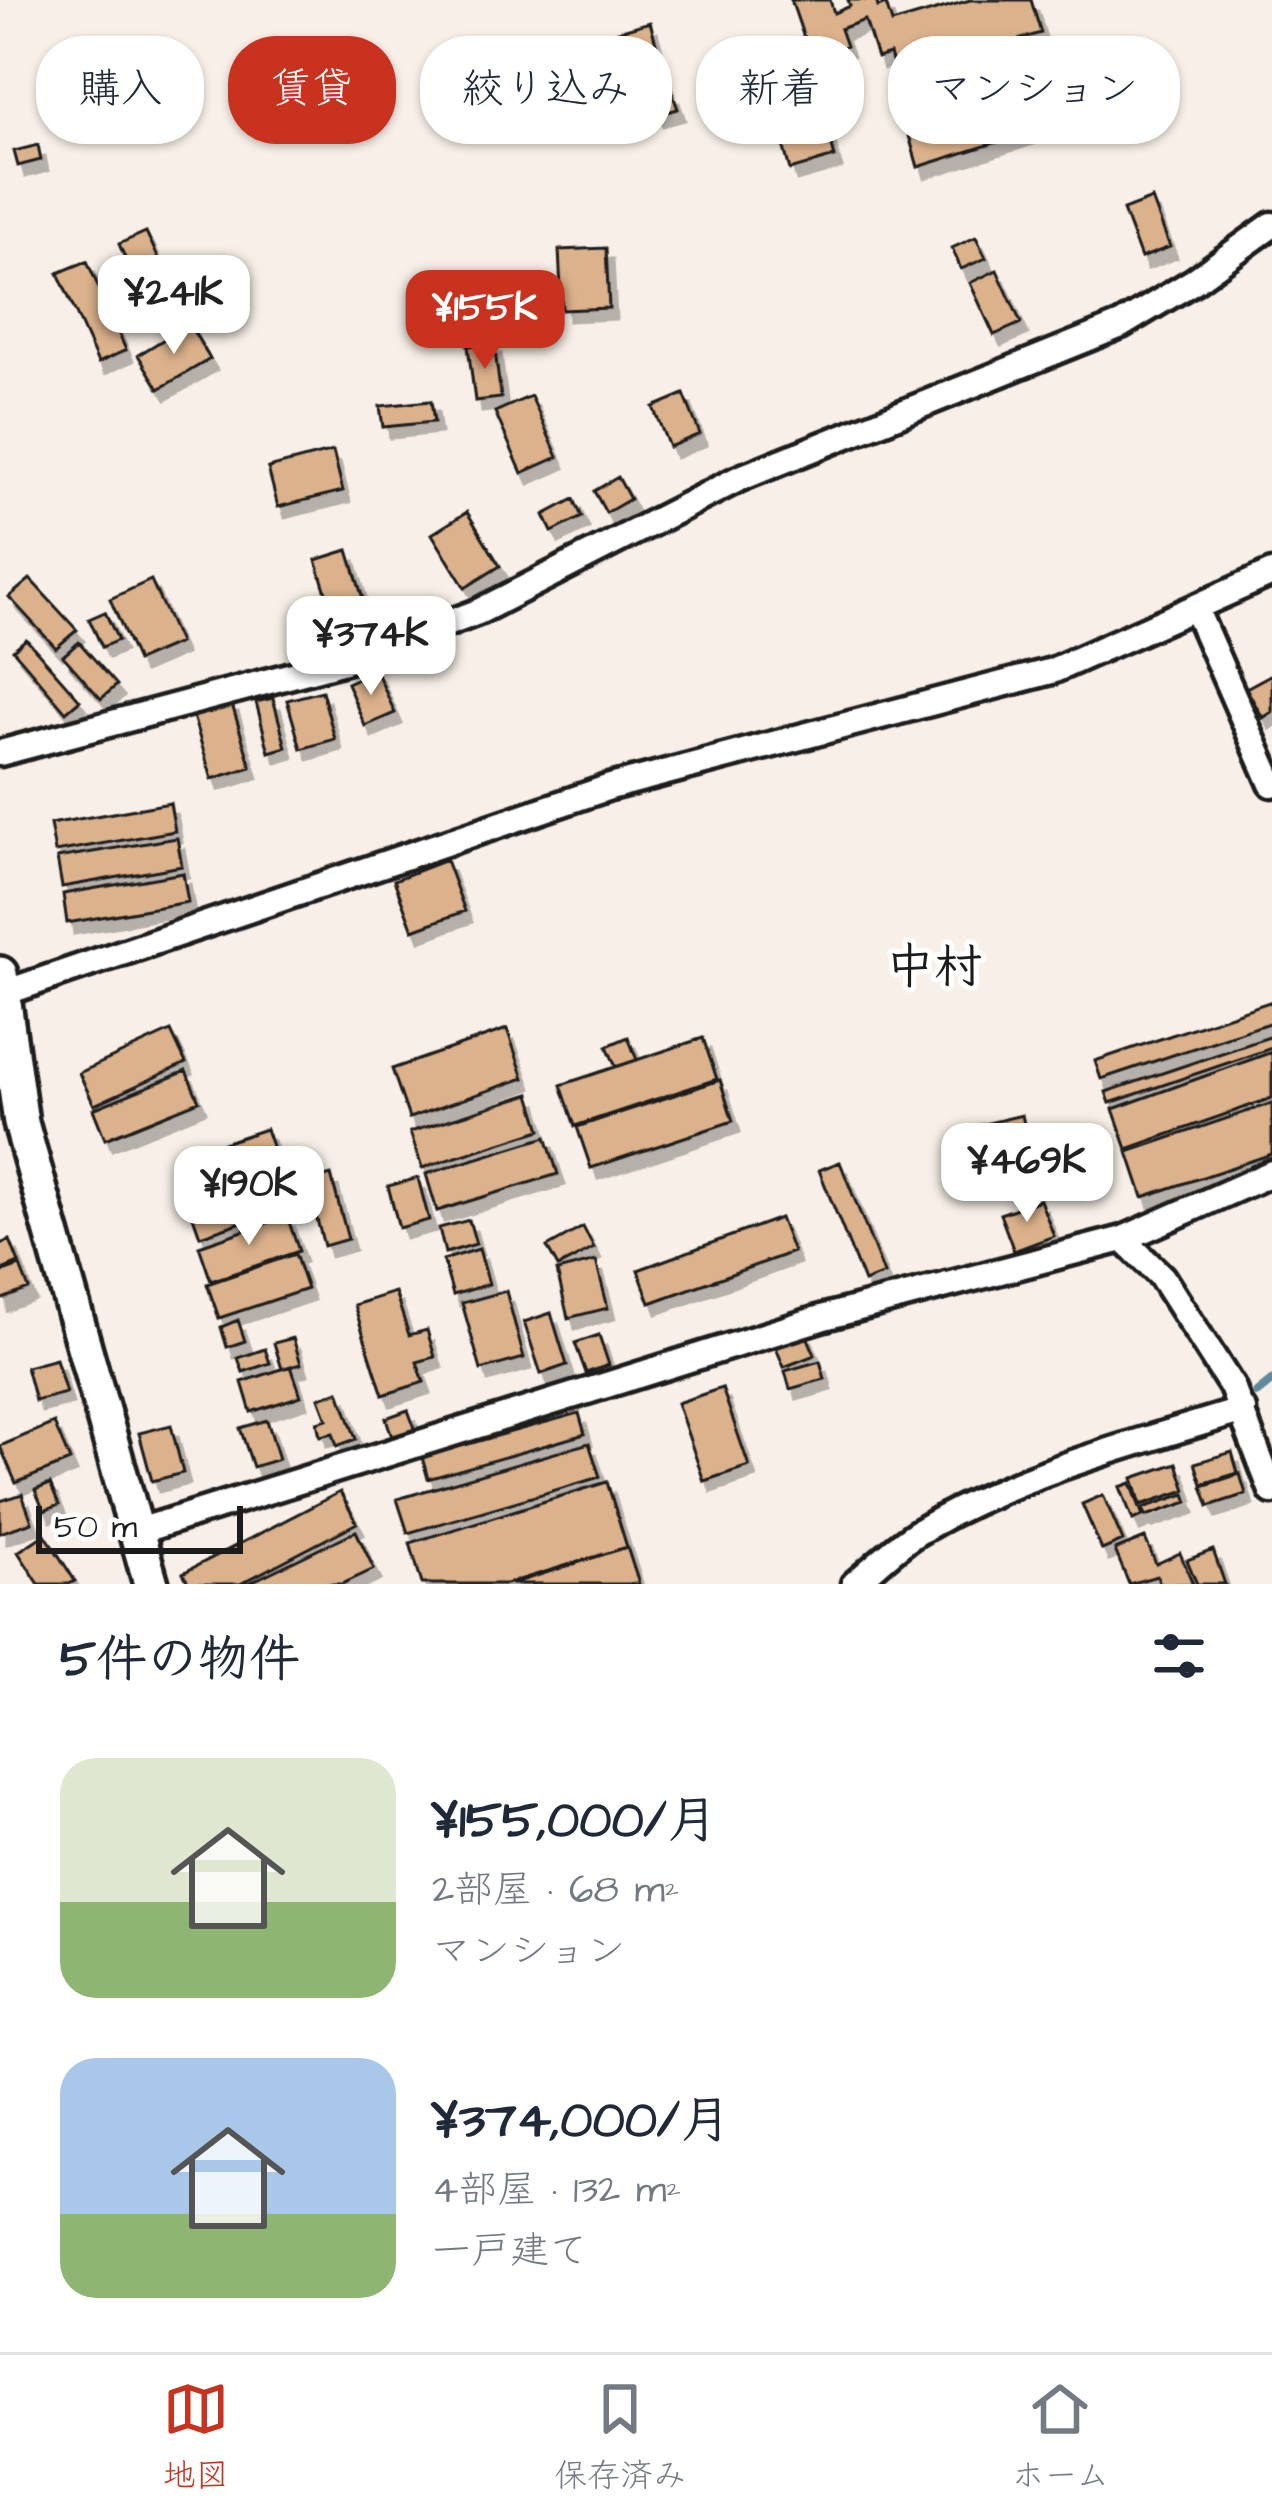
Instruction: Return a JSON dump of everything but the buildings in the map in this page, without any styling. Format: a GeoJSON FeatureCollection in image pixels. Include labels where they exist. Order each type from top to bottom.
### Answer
{"type":"FeatureCollection","features":[{"type":"Feature","properties":{"kind":"street"},"geometry":{"type":"LineString","coordinates":[[0,753],[356,658],[478,612],[738,479],[1121,325],[1272,225]]}},
{"type":"Feature","properties":{"kind":"street"},"geometry":{"type":"LineString","coordinates":[[1,994],[610,787],[1052,671],[1272,573]]}},
{"type":"Feature","properties":{"kind":"street"},"geometry":{"type":"LineString","coordinates":[[1195,608],[1272,784]]}},
{"type":"Feature","properties":{"kind":"street"},"geometry":{"type":"LineString","coordinates":[[0,974],[11,1128],[139,1531],[151,1584]]}},
{"type":"Feature","properties":{"kind":"street"},"geometry":{"type":"LineString","coordinates":[[139,1531],[821,1318],[1123,1238],[1272,1173]]}},
{"type":"Feature","properties":{"kind":"street"},"geometry":{"type":"LineString","coordinates":[[1123,1238],[1162,1277],[1255,1422],[1272,1491]]}},
{"type":"Feature","properties":{"kind":"street"},"geometry":{"type":"LineString","coordinates":[[854,1584],[918,1532],[1003,1492],[1091,1458],[1255,1422]]}},
{"type":"Feature","properties":{"kind":"waterway"},"geometry":{"type":"LineString","coordinates":[[1257,1393],[1272,1381]]}},
{"type":"Feature","properties":{"kind":"district","name":"中村"},"geometry":{"type":"Point","coordinates":[934,965]}}]}
